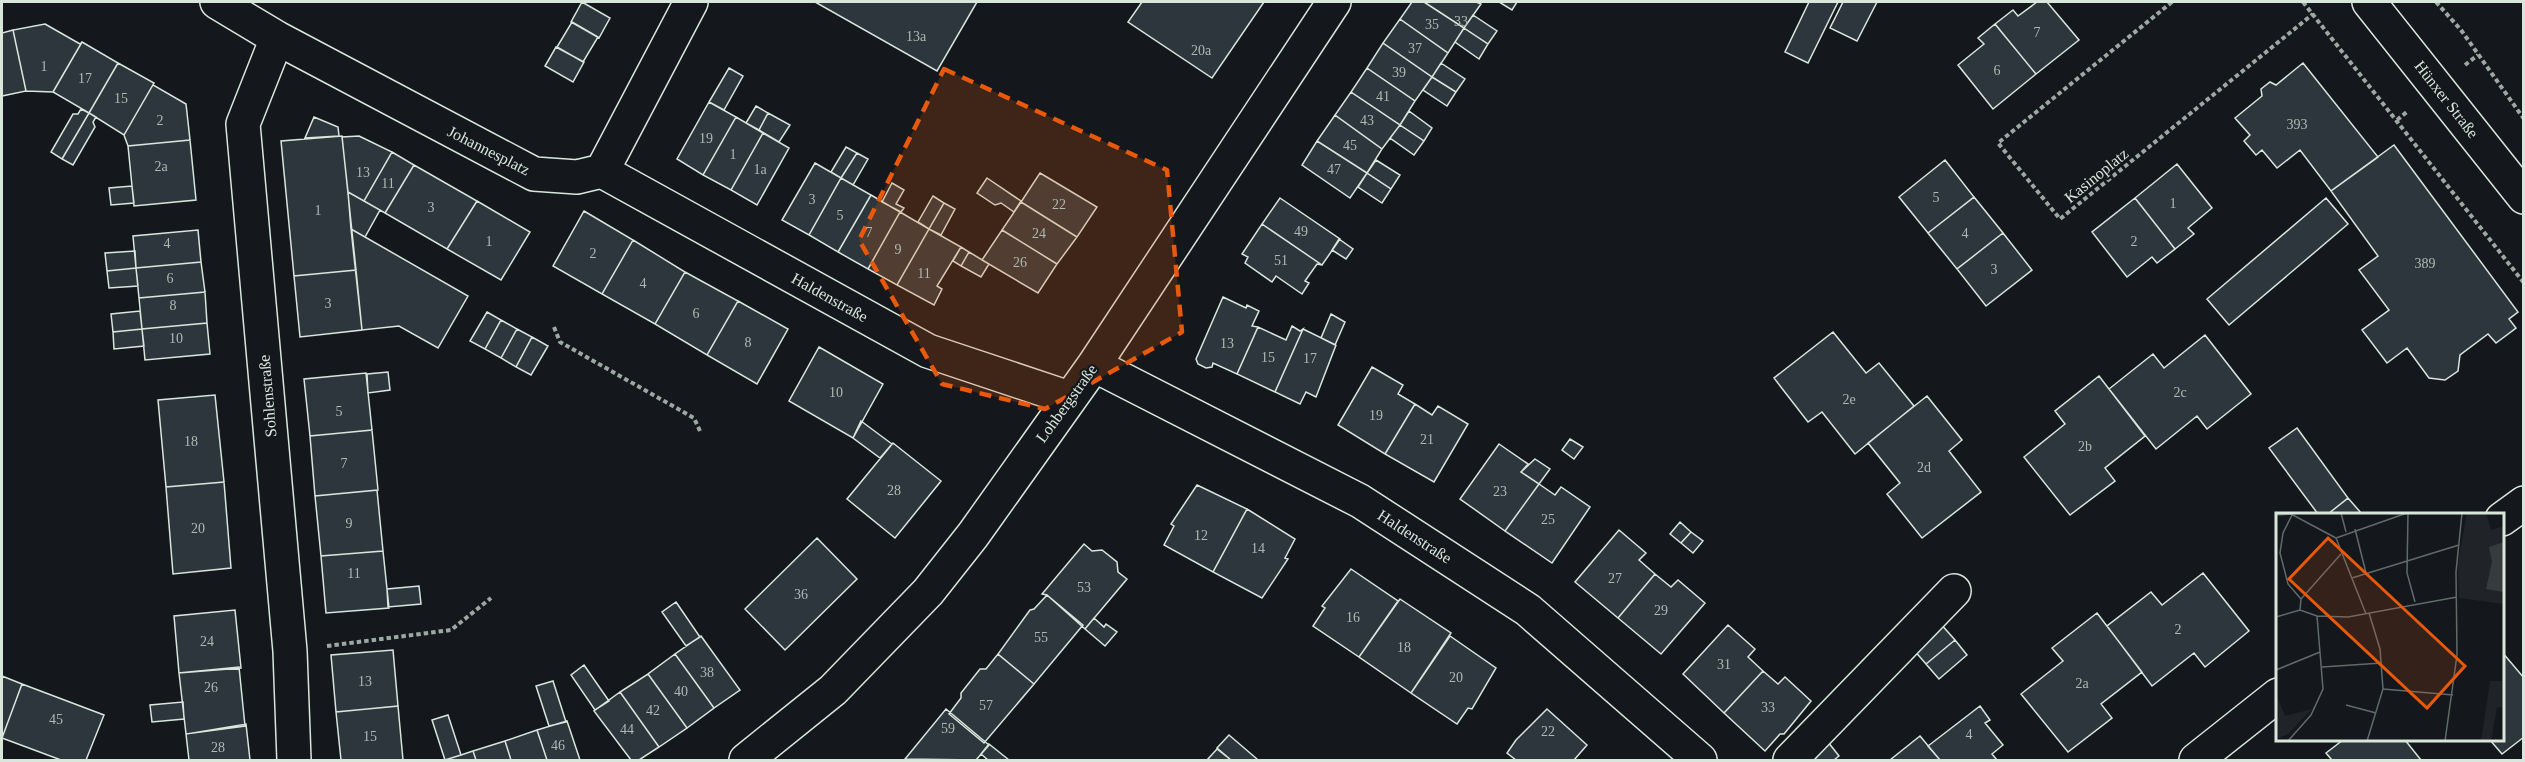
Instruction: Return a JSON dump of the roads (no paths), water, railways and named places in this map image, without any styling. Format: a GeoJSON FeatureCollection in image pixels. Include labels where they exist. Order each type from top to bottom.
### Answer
{"type":"FeatureCollection","features":[{"type":"Feature","properties":{"kind":"street","name":"Johannesplatz"},"geometry":{"type":"LineString","coordinates":[[217,2],[277,38],[534,174],[577,177],[602,171]]}},
{"type":"Feature","properties":{"kind":"street"},"geometry":{"type":"LineString","coordinates":[[602,171],[691,2]]}},
{"type":"Feature","properties":{"kind":"street","name":"Lohbergstraße"},"geometry":{"type":"LineString","coordinates":[[746,760],[833,690],[928,592],[973,535],[1094,365],[1334,2]]}},
{"type":"Feature","properties":{"kind":"street","name":"Hünxer Straße"},"geometry":{"type":"LineString","coordinates":[[2369,2],[2523,196]]}},
{"type":"Feature","properties":{"kind":"street","name":"Sohlenstraße"},"geometry":{"type":"LineString","coordinates":[[277,38],[243,124],[290,651],[294,760]]}},
{"type":"Feature","properties":{"kind":"street","name":"Haldenstraße"},"geometry":{"type":"LineString","coordinates":[[602,171],[928,351],[1070,398]]}},
{"type":"Feature","properties":{"kind":"street","name":"Haldenstraße"},"geometry":{"type":"LineString","coordinates":[[1094,365],[1360,501],[1528,610],[1679,753]]}},
{"type":"Feature","properties":{"kind":"street"},"geometry":{"type":"LineString","coordinates":[[2504,517],[2523,502]]}},
{"type":"Feature","properties":{"kind":"street"},"geometry":{"type":"LineString","coordinates":[[1790,760],[1954,591]]}},
{"type":"Feature","properties":{"kind":"street"},"geometry":{"type":"LineString","coordinates":[[2196,760],[2276,696]]}}]}
